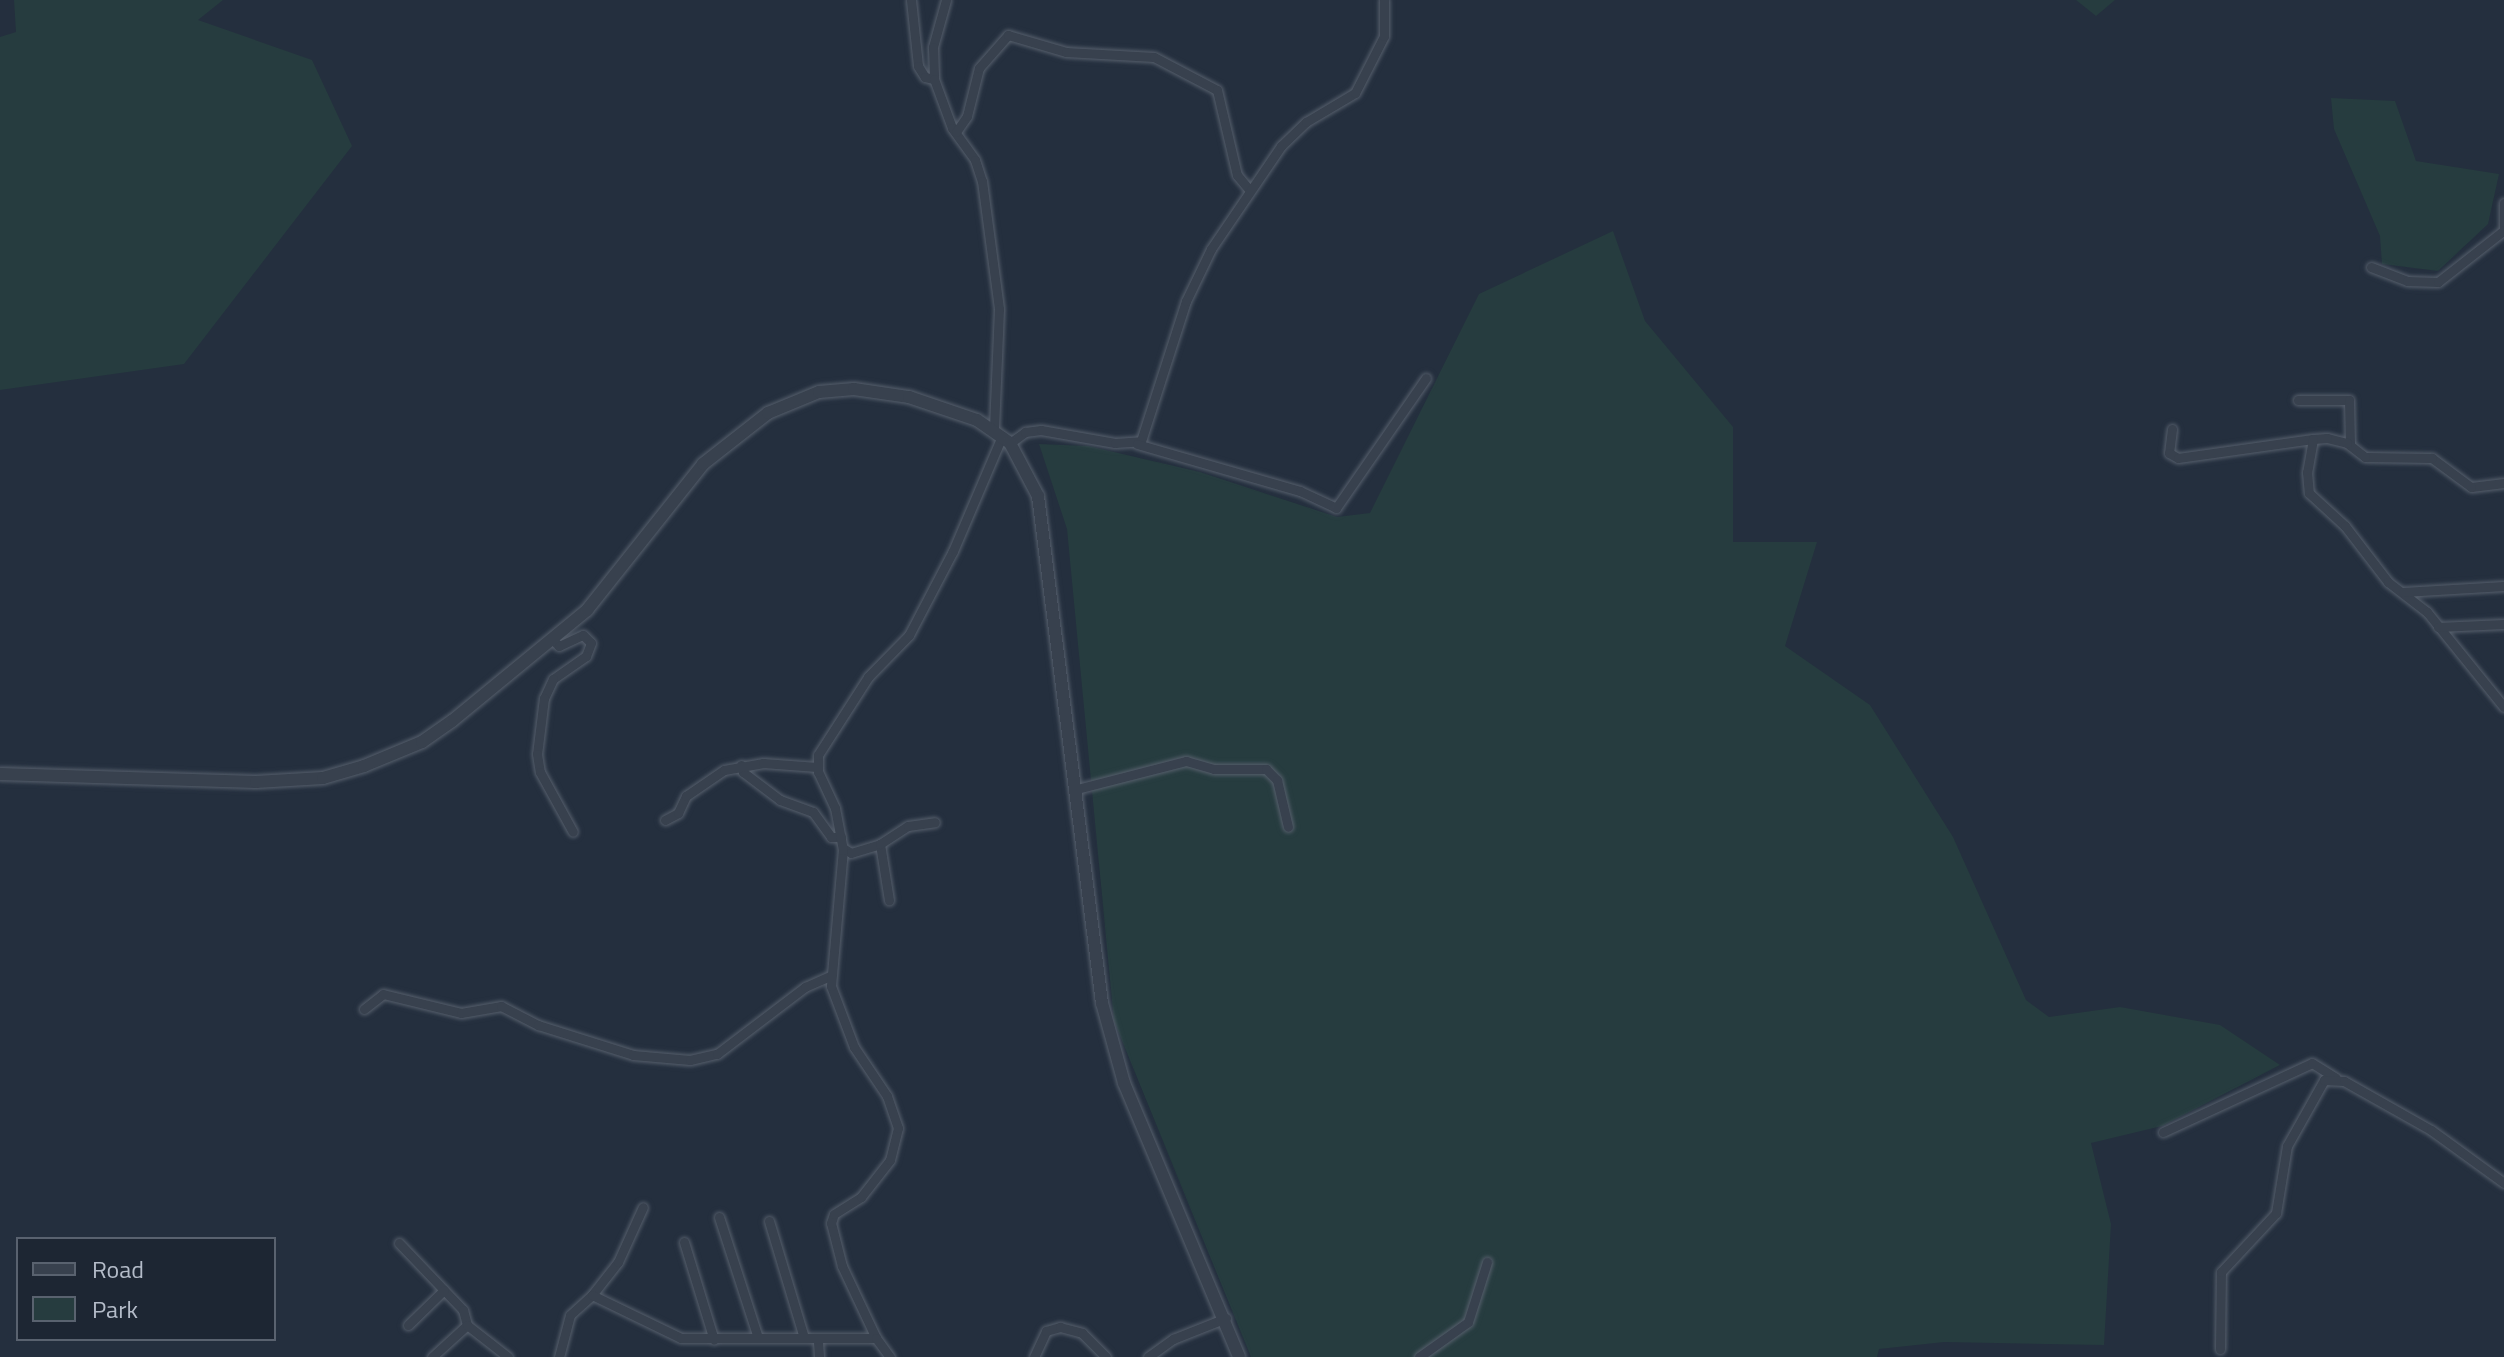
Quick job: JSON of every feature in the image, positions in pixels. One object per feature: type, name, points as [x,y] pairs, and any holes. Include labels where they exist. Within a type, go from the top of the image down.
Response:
[{"type":"street","points":[[911,0],[918,66],[925,77],[934,79]]},
{"type":"street","points":[[890,1357],[876,1338],[842,1266],[831,1223],[834,1214],[861,1197],[890,1160],[898,1128],[895,1112],[842,1021],[830,976],[840,925],[843,848],[817,767],[821,747],[868,677],[909,635],[1002,436],[999,309],[988,217],[975,160],[956,132],[934,79],[933,47],[946,0]]},
{"type":"street","points":[[1137,444],[1144,436],[1192,286],[1248,188],[1295,132],[1355,93],[1384,36],[1384,0]]},
{"type":"street","points":[[956,132],[967,116],[979,68],[1004,37],[1015,34],[1066,52],[1154,57],[1217,90],[1237,175],[1248,188]]},
{"type":"street","points":[[2371,267],[2407,281],[2438,282],[2504,232],[2504,203]]},
{"type":"street","points":[[1002,436],[1041,430],[1137,444],[1300,491],[1336,508],[1426,378]]},
{"type":"street","points":[[0,774],[182,782],[323,778],[422,742],[551,638],[613,583],[703,464],[733,437],[791,402],[837,389],[875,391],[941,406],[1002,436],[1033,482],[1042,513],[1073,790],[1109,1033],[1124,1083],[1226,1318],[1239,1357]]},
{"type":"street","points":[[2298,400],[2349,400],[2350,445]]},
{"type":"street","points":[[2172,429],[2169,453],[2178,458],[2313,439],[2339,439],[2365,457],[2432,458],[2471,487],[2504,483]]},
{"type":"street","points":[[2313,439],[2307,472],[2309,493],[2345,526],[2374,568],[2438,627],[2504,707]]},
{"type":"street","points":[[2403,592],[2504,586]]},
{"type":"street","points":[[2438,627],[2504,624]]},
{"type":"street","points":[[551,638],[562,646],[583,635],[591,643],[586,656],[553,679],[544,698],[537,754],[540,772],[573,832]]},
{"type":"street","points":[[1073,790],[1186,761],[1214,769],[1266,769],[1277,780],[1288,827]]},
{"type":"street","points":[[665,820],[678,813],[686,796],[724,770],[741,765],[817,767]]},
{"type":"street","points":[[741,765],[743,772],[780,800],[818,815],[831,837],[841,837]]},
{"type":"street","points":[[843,848],[851,853],[880,844],[908,826],[935,822]]},
{"type":"street","points":[[880,844],[889,900]]},
{"type":"street","points":[[364,1009],[383,994],[461,1013],[501,1006],[538,1025],[633,1055],[690,1060],[717,1054],[805,987],[830,976]]},
{"type":"street","points":[[2163,1132],[2312,1063],[2447,1139],[2504,1183]]},
{"type":"street","points":[[2220,1349],[2221,1272],[2276,1213],[2287,1146],[2316,1089],[2324,1080],[2337,1078]]},
{"type":"street","points":[[559,1357],[570,1315],[592,1295],[618,1262],[643,1207]]},
{"type":"street","points":[[719,1217],[758,1338]]},
{"type":"street","points":[[769,1221],[804,1338]]},
{"type":"street","points":[[684,1242],[714,1340]]},
{"type":"street","points":[[399,1243],[468,1316],[467,1325],[432,1357]]},
{"type":"street","points":[[1419,1357],[1468,1322],[1487,1262]]},
{"type":"street","points":[[408,1325],[444,1290]]},
{"type":"street","points":[[592,1295],[681,1338],[804,1338],[818,1342],[876,1338]]},
{"type":"street","points":[[1148,1357],[1173,1339],[1226,1318]]},
{"type":"street","points":[[467,1325],[508,1357]]},
{"type":"street","points":[[1034,1357],[1046,1331],[1060,1327],[1082,1333],[1106,1357]]},
{"type":"street","points":[[818,1342],[819,1357]]},
{"type":"green space","points":[[14,0],[223,0],[198,20],[312,60],[352,146],[184,364],[0,390],[0,37],[16,32]]},
{"type":"green space","points":[[2076,0],[2115,0],[2096,16]]},
{"type":"green space","points":[[2331,98],[2395,101],[2416,161],[2499,174],[2488,224],[2438,271],[2382,264],[2380,236],[2334,129]]},
{"type":"green space","points":[[1613,231],[1645,321],[1733,427],[1733,542],[1817,542],[1785,646],[1870,705],[1953,837],[2026,1000],[2049,1017],[2120,1007],[2220,1025],[2280,1065],[2162,1126],[2091,1143],[2111,1224],[2104,1345],[1944,1342],[1879,1349],[1877,1357],[1251,1357],[1114,1021],[1067,529],[1039,444],[1088,446],[1200,472],[1337,517],[1370,513],[1479,294]]}]
